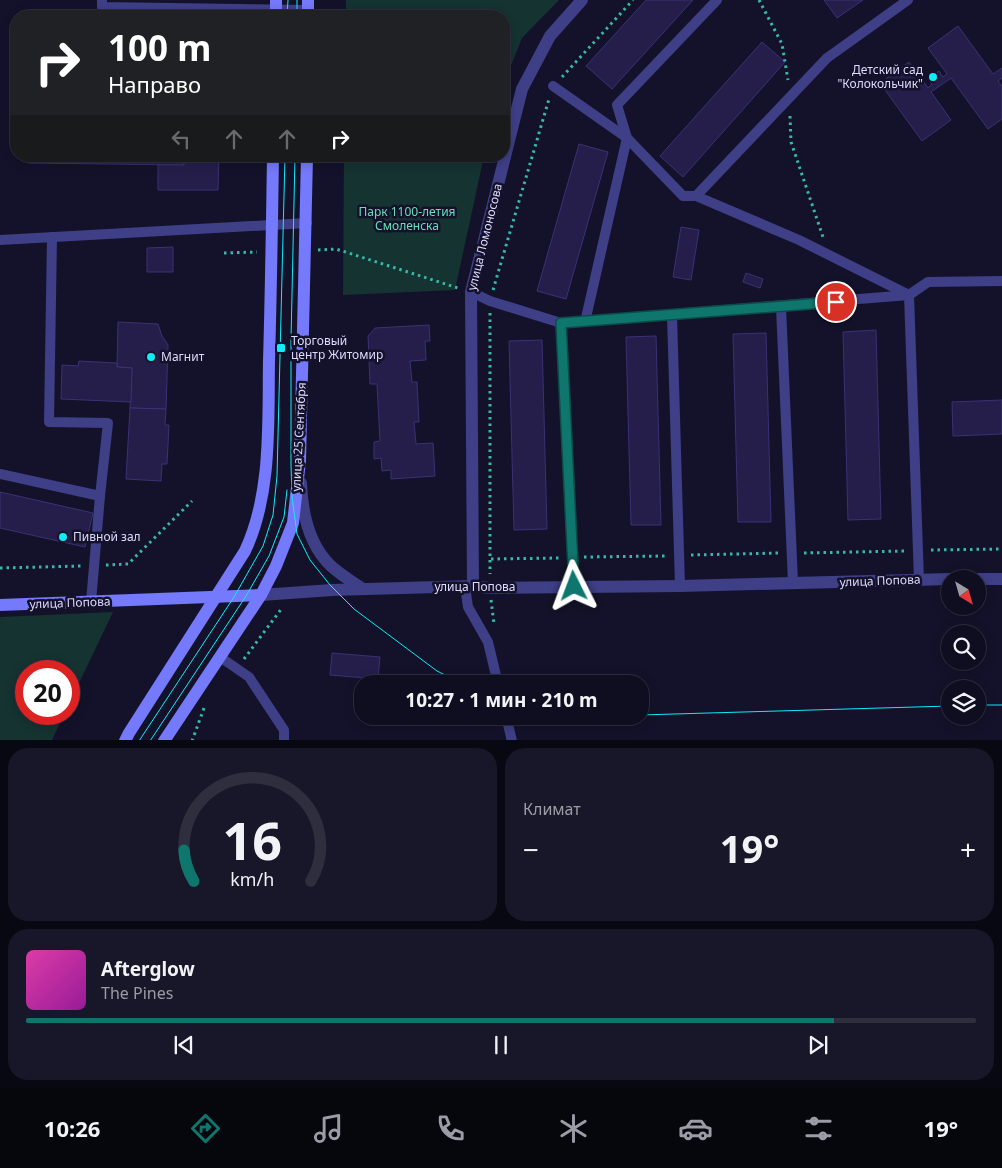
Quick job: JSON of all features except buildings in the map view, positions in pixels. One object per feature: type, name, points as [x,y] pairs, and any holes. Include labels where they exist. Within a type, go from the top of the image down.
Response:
[{"type":"main road","points":[[126,740],[245,551],[253,534],[263,495],[268,417],[274,162]]},
{"type":"main road","name":"улица 25 Сентября","points":[[164,740],[261,595],[276,566],[293,523],[300,461],[307,162]]},
{"type":"main road","name":"улица Попова","points":[[0,605],[261,595]]},
{"type":"street","name":"улица Ломоносова","points":[[510,137],[522,89],[550,36],[582,0]]},
{"type":"street","name":"улица Ломоносова","points":[[469,586],[471,292],[504,162]]},
{"type":"street","points":[[300,461],[302,501],[308,526],[318,548],[330,565],[363,589]]},
{"type":"street","name":"улица Попова","points":[[261,595],[363,589],[469,586],[490,588],[680,586],[941,579]]},
{"type":"street","points":[[986,579],[1002,579]]},
{"type":"lane","points":[[102,0],[102,7],[308,9]]},
{"type":"lane","points":[[585,322],[627,138],[617,105],[716,0]]},
{"type":"lane","points":[[696,196],[828,58],[908,0]]},
{"type":"lane","points":[[553,86],[627,138],[683,196],[696,196],[799,240],[908,295]]},
{"type":"lane","points":[[0,240],[306,223]]},
{"type":"lane","points":[[52,237],[49,422],[108,423],[91,602]]},
{"type":"lane","points":[[471,292],[490,301],[561,323],[781,307],[908,295],[928,282],[1002,282]]},
{"type":"lane","points":[[908,295],[919,580]]},
{"type":"lane","points":[[781,307],[793,583]]},
{"type":"lane","points":[[672,315],[680,586]]},
{"type":"lane","points":[[561,323],[574,586]]},
{"type":"lane","points":[[0,474],[100,496]]},
{"type":"lane","points":[[469,586],[468,608],[488,642],[496,675]]},
{"type":"lane","points":[[220,657],[249,677],[284,730],[284,740]]},
{"type":"lane","points":[[508,725],[512,740]]},
{"type":"path","points":[[494,631],[490,588],[490,301],[553,86],[633,0]]},
{"type":"path","points":[[759,0],[782,44],[790,98],[791,142],[828,255]]},
{"type":"path","points":[[306,250],[336,249],[471,292]]},
{"type":"path","points":[[224,253],[272,252]]},
{"type":"path","points":[[491,559],[1002,549]]},
{"type":"path","points":[[235,667],[245,658],[282,608],[290,608]]},
{"type":"path","points":[[192,740],[205,707]]},
{"type":"green space","points":[[346,0],[559,0],[522,38],[510,68],[510,10],[346,10]]},
{"type":"green space","name":"Парк 1100-летия Смоленска","points":[[344,162],[483,162],[455,290],[343,295]]},
{"type":"green space","points":[[113,612],[80,681],[80,660],[15,660],[15,725],[59,725],[52,740],[0,740],[0,617]]},
{"type":"tram line","points":[[287,10],[288,0]]},
{"type":"tram line","points":[[297,0],[297,10]]},
{"type":"tram line","points":[[140,740],[234,597],[263,546],[273,515],[277,476],[285,162]]},
{"type":"tram line","points":[[295,162],[291,340],[291,465],[292,497],[297,534],[310,560],[330,585],[354,609],[445,675]]},
{"type":"tram line","points":[[151,740],[246,596],[269,556],[284,517],[287,490]]},
{"type":"tram line","points":[[986,705],[1002,705]]},
{"type":"tram line","points":[[649,715],[941,706]]},
{"type":"place","name":"Детский сад \"Колокольчик\"","points":[[933,77]]},
{"type":"place","name":"Торговый центр Житомир","points":[[281,348]]},
{"type":"place","name":"Магнит","points":[[151,357]]},
{"type":"place","name":"Пивной зал","points":[[63,537]]},
{"type":"route","points":[[574,586],[561,323],[836,302]]}]
